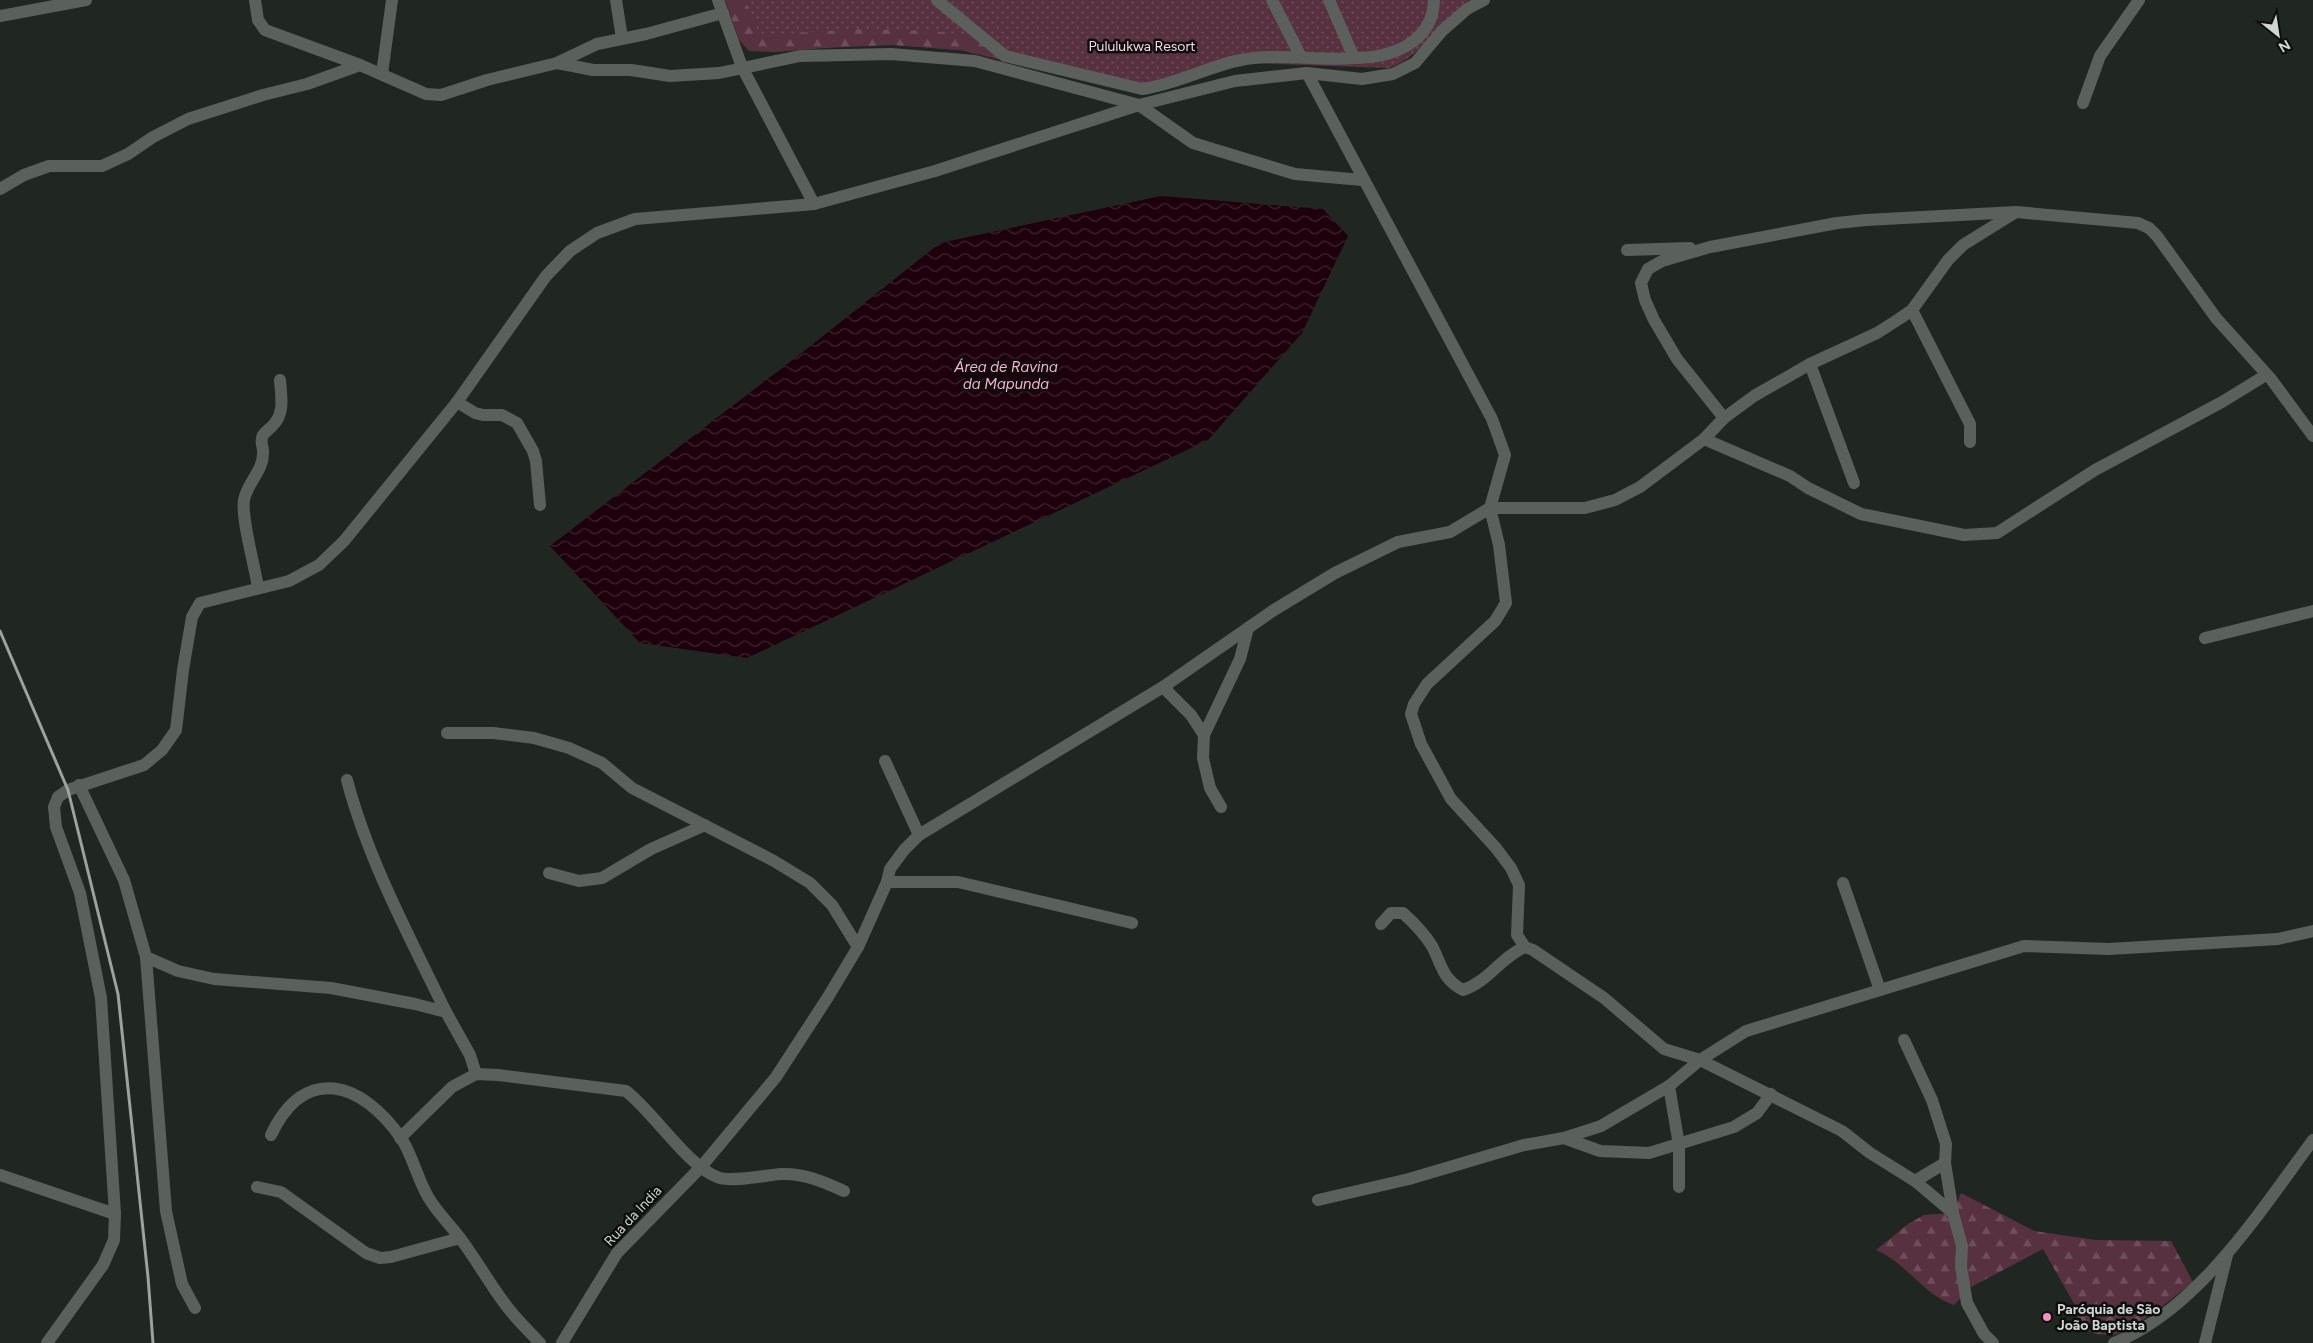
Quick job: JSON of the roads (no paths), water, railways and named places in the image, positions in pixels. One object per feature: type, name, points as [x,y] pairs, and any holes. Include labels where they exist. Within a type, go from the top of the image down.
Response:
[{"type":"street","points":[[0,16],[86,0]]},
{"type":"street","points":[[255,0],[258,20],[265,30],[360,65],[426,94],[441,95],[487,80],[557,63],[597,44],[646,34],[723,13]]},
{"type":"street","points":[[382,74],[392,0]]},
{"type":"street","points":[[616,0],[622,38]]},
{"type":"street","points":[[718,0],[742,67],[814,204]]},
{"type":"street","points":[[938,0],[1005,56],[1142,89],[1158,87],[1225,64],[1254,58],[1301,57],[1331,60],[1372,58],[1412,45],[1424,32],[1431,18],[1434,0]]},
{"type":"street","points":[[1272,0],[1301,57]]},
{"type":"street","points":[[1329,0],[1354,58]]},
{"type":"street","points":[[47,1343],[103,1265],[114,1240],[115,1214],[101,998],[80,893],[56,827],[54,807],[58,797],[80,785],[144,765],[162,750],[176,730],[183,670],[194,610],[200,603],[208,600],[289,581],[319,564],[344,541],[457,402],[546,276],[570,251],[598,233],[635,219],[814,204],[935,171],[1139,105],[1235,81],[1307,74],[1362,79],[1393,74],[1415,63],[1442,31],[1467,9],[1484,0]]},
{"type":"street","points":[[2083,103],[2100,56],[2139,0]]},
{"type":"street","points":[[557,63],[593,70],[631,70],[670,76],[718,73],[808,56],[891,54],[974,61],[1139,105],[1193,142],[1295,174],[1362,180]]},
{"type":"street","points":[[0,189],[24,175],[50,166],[102,166],[128,154],[152,137],[188,119],[263,95],[307,84],[360,65]]},
{"type":"street","points":[[1307,74],[1362,180],[1492,419],[1506,455],[1490,508],[1499,545],[1506,603],[1495,621],[1427,684],[1414,704],[1411,714],[1421,744],[1451,799],[1485,834],[1520,885],[1518,935],[1525,947],[1534,950],[1604,998],[1664,1049],[1700,1060],[1842,1131],[1870,1153],[1915,1180],[1953,1213]]},
{"type":"street","points":[[1490,508],[1585,508],[1615,500],[1640,487],[1704,439],[1724,418],[1754,396],[1810,364],[1877,333],[1912,310],[1948,260],[1963,245],[2016,212]]},
{"type":"street","points":[[1724,418],[1677,359],[1654,320],[1645,300],[1642,283],[1648,269],[1662,261],[1710,247],[1837,223],[2016,212],[2138,224],[2149,228],[2157,236],[2216,318],[2266,375],[2313,436]]},
{"type":"street","points":[[1627,250],[1710,247]]},
{"type":"street","points":[[1912,310],[1970,424],[1970,442]]},
{"type":"street","points":[[1810,364],[1854,483]]},
{"type":"street","points":[[1704,439],[1790,476],[1808,488],[1861,514],[1964,535],[1997,533],[2096,470],[2222,402],[2266,375]]},
{"type":"street","points":[[258,588],[244,515],[244,499],[260,466],[264,453],[261,442],[264,434],[280,415],[282,405],[280,380]]},
{"type":"street","points":[[457,402],[474,413],[484,416],[502,415],[517,423],[533,451],[536,461],[540,505]]},
{"type":"street","name":"Rua da India","points":[[562,1343],[617,1253],[701,1167],[776,1077],[828,998],[858,947],[887,882],[890,869],[904,850],[919,835],[1163,687],[1248,628],[1335,573],[1398,542],[1450,532],[1490,508]]},
{"type":"street","points":[[2205,638],[2313,611]]},
{"type":"street","points":[[1221,807],[1210,788],[1203,758],[1204,735],[1240,659],[1248,628]]},
{"type":"street","points":[[1163,687],[1191,715],[1204,735]]},
{"type":"street","points":[[447,733],[493,733],[534,738],[569,748],[602,763],[632,788],[774,861],[810,883],[832,906],[858,947]]},
{"type":"street","points":[[885,761],[919,835]]},
{"type":"street","points":[[347,780],[357,816],[380,872],[446,1012],[470,1055],[476,1074]]},
{"type":"street","points":[[80,785],[124,880],[146,957],[166,1211],[182,1284],[195,1308]]},
{"type":"street","points":[[549,873],[580,881],[602,878],[652,849],[704,825]]},
{"type":"street","points":[[887,882],[958,882],[1132,923]]},
{"type":"street","points":[[1843,883],[1880,990]]},
{"type":"street","points":[[1381,924],[1391,913],[1403,913],[1418,927],[1427,940],[1442,970],[1453,984],[1464,990],[1475,986],[1511,953],[1525,947]]},
{"type":"street","points":[[1318,1200],[1409,1179],[1524,1145],[1564,1138],[1602,1126],[1669,1086],[1700,1060],[1746,1032],[2024,946],[2109,949],[2278,938],[2313,931]]},
{"type":"street","points":[[146,957],[178,971],[214,979],[331,988],[446,1012]]},
{"type":"street","points":[[1904,1040],[1932,1100],[1946,1144],[1945,1162],[1953,1213],[1962,1246],[1961,1267],[1966,1303],[1984,1334],[1993,1343]]},
{"type":"street","points":[[400,1138],[452,1087],[476,1074],[626,1091],[640,1101],[701,1167],[718,1178],[748,1178],[783,1174],[815,1178],[844,1191]]},
{"type":"street","points":[[1669,1086],[1679,1145],[1679,1187]]},
{"type":"street","points":[[271,1135],[280,1116],[297,1099],[316,1088],[342,1088],[371,1105],[400,1138],[430,1201],[460,1238],[505,1305],[540,1343]]},
{"type":"street","points":[[1564,1138],[1600,1151],[1631,1154],[1649,1153],[1734,1127],[1757,1114],[1771,1094]]},
{"type":"street","points":[[2114,1343],[2130,1340],[2184,1299],[2228,1253],[2313,1140]]},
{"type":"street","points":[[1915,1180],[1945,1162]]},
{"type":"street","points":[[0,1176],[115,1214]]},
{"type":"street","points":[[257,1186],[281,1192],[366,1254],[380,1258],[392,1257],[460,1238]]},
{"type":"street","points":[[2205,1343],[2228,1253]]},
{"type":"water","name":"Área de Ravina da Mapunda","points":[[1161,196],[1323,209],[1348,236],[1302,333],[1208,440],[747,658],[640,643],[550,546],[808,348],[940,243]]},
{"type":"railway","points":[[0,631],[68,790],[118,994],[148,1277],[153,1343]]},
{"type":"place","name":"Paróquia de São João Baptista","points":[[2047,1317]]},
{"type":"park label","name":"Pululukwa Resort","points":[[1142,46]]}]
